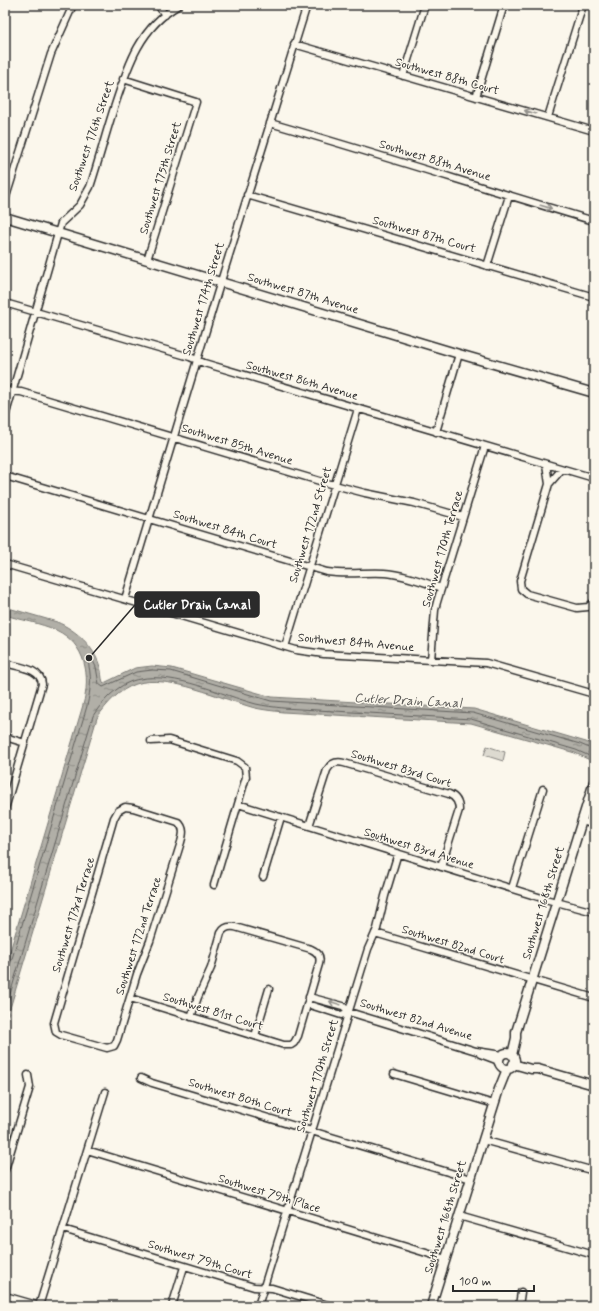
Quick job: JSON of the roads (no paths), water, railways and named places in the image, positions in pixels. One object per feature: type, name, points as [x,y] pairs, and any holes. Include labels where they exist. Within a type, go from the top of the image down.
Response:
[{"type":"street","points":[[5,200],[51,54],[73,5]]},
{"type":"street","points":[[158,5],[165,15]]},
{"type":"street","name":"Southwest 176th Street","points":[[5,417],[61,223],[80,205],[87,193],[123,79],[138,45],[151,28],[179,5]]},
{"type":"street","name":"Southwest 174th Street","points":[[125,599],[247,195],[307,5]]},
{"type":"street","points":[[403,76],[425,5]]},
{"type":"street","points":[[476,97],[504,5]]},
{"type":"street","points":[[548,117],[582,5]]},
{"type":"street","name":"Southwest 88th Court","points":[[294,44],[594,131]]},
{"type":"street","name":"Southwest 175th Street","points":[[123,79],[196,102],[147,260]]},
{"type":"street","name":"Southwest 88th Avenue","points":[[270,123],[594,221]]},
{"type":"street","name":"Southwest 87th Court","points":[[247,195],[594,297]]},
{"type":"street","points":[[487,266],[509,196]]},
{"type":"street","name":"Southwest 87th Avenue","points":[[5,217],[459,354],[594,393]]},
{"type":"street","name":"Southwest 86th Avenue","points":[[5,304],[594,478]]},
{"type":"street","points":[[436,432],[459,354]]},
{"type":"street","name":"Southwest 85th Avenue","points":[[5,391],[21,392],[335,485],[414,503],[463,517]]},
{"type":"street","name":"Southwest 172nd Street","points":[[285,648],[358,409]]},
{"type":"street","name":"Southwest 170th Terrace","points":[[431,660],[435,610],[485,446]]},
{"type":"street","points":[[546,464],[549,484]]},
{"type":"street","points":[[562,469],[549,484],[524,566],[520,581],[521,588],[527,594],[577,608],[588,607],[593,603]]},
{"type":"street","name":"Southwest 84th Court","points":[[5,476],[333,573],[394,574],[441,588]]},
{"type":"street","name":"Southwest 84th Avenue","points":[[5,564],[285,648],[312,653],[469,662],[494,665],[594,694]]},
{"type":"street","points":[[5,663],[35,672],[41,678],[41,688],[5,809]]},
{"type":"street","points":[[5,737],[25,742]]},
{"type":"street","points":[[151,741],[169,740],[237,761],[245,767],[246,777],[214,885]]},
{"type":"street","name":"Southwest 83rd Court","points":[[309,826],[327,770],[334,763],[344,763],[449,794],[455,798],[458,803],[458,815],[441,867]]},
{"type":"street","name":"Southwest 168th Street","points":[[431,1306],[507,1061],[516,1038],[516,1032],[594,782]]},
{"type":"street","points":[[512,888],[543,789]]},
{"type":"street","name":"Southwest 83rd Avenue","points":[[238,804],[556,902],[594,912]]},
{"type":"street","name":"Southwest 172nd Terrace","points":[[110,1048],[114,1046],[117,1040],[137,974],[148,947],[183,836],[183,828],[178,822],[129,807],[120,809]]},
{"type":"street","name":"Southwest 173rd Terrace","points":[[110,1048],[103,1048],[60,1035],[54,1029],[54,1020],[114,818],[120,809]]},
{"type":"street","points":[[263,877],[281,817]]},
{"type":"street","points":[[582,821],[594,825]]},
{"type":"street","name":"Southwest 170th Street","points":[[258,1306],[370,944],[375,933],[398,853]]},
{"type":"street","points":[[191,1017],[211,968],[221,933],[227,927],[235,927],[288,942],[311,949],[318,954],[320,957],[319,964],[307,1004]]},
{"type":"street","name":"Southwest 82nd Court","points":[[375,933],[594,998]]},
{"type":"street","points":[[255,1036],[269,989]]},
{"type":"street","name":"Southwest 82nd Avenue","points":[[309,997],[343,1006],[349,1012],[532,1069],[594,1085]]},
{"type":"street","name":"Southwest 81st Court","points":[[130,998],[284,1045],[291,1045],[296,1041],[307,1004]]},
{"type":"street","name":"Southwest 82nd Avenue","points":[[307,1004],[341,1015],[349,1012]]},
{"type":"street","name":"Southwest 82nd Avenue","points":[[476,1051],[496,1060],[507,1061]]},
{"type":"street","points":[[394,1074],[494,1104]]},
{"type":"street","points":[[5,1170],[30,1087],[28,1075]]},
{"type":"street","name":"Southwest 80th Court","points":[[141,1078],[152,1083],[470,1179]]},
{"type":"street","points":[[5,1296],[39,1306],[105,1092]]},
{"type":"street","points":[[483,1140],[594,1172]]},
{"type":"street","name":"Southwest 79th Place","points":[[86,1150],[446,1259]]},
{"type":"street","points":[[459,1216],[594,1255]]},
{"type":"street","name":"Southwest 79th Court","points":[[63,1230],[254,1287],[272,1288],[331,1306]]},
{"type":"street","points":[[172,1306],[184,1267]]},
{"type":"street","points":[[519,1306],[521,1292]]},
{"type":"water","points":[[5,607],[57,622],[71,629],[89,646],[93,652],[100,667],[102,680],[104,683],[135,668],[152,666],[172,668],[272,697],[474,709],[586,742],[594,746],[594,762],[575,753],[471,723],[265,710],[179,685],[163,682],[136,684],[119,693],[105,707],[97,718],[5,1025],[5,968],[83,705],[86,672],[80,652],[66,636],[56,630],[37,623],[5,615]]},
{"type":"place","name":"Cutler Drain Canal","points":[[89,658]]}]
